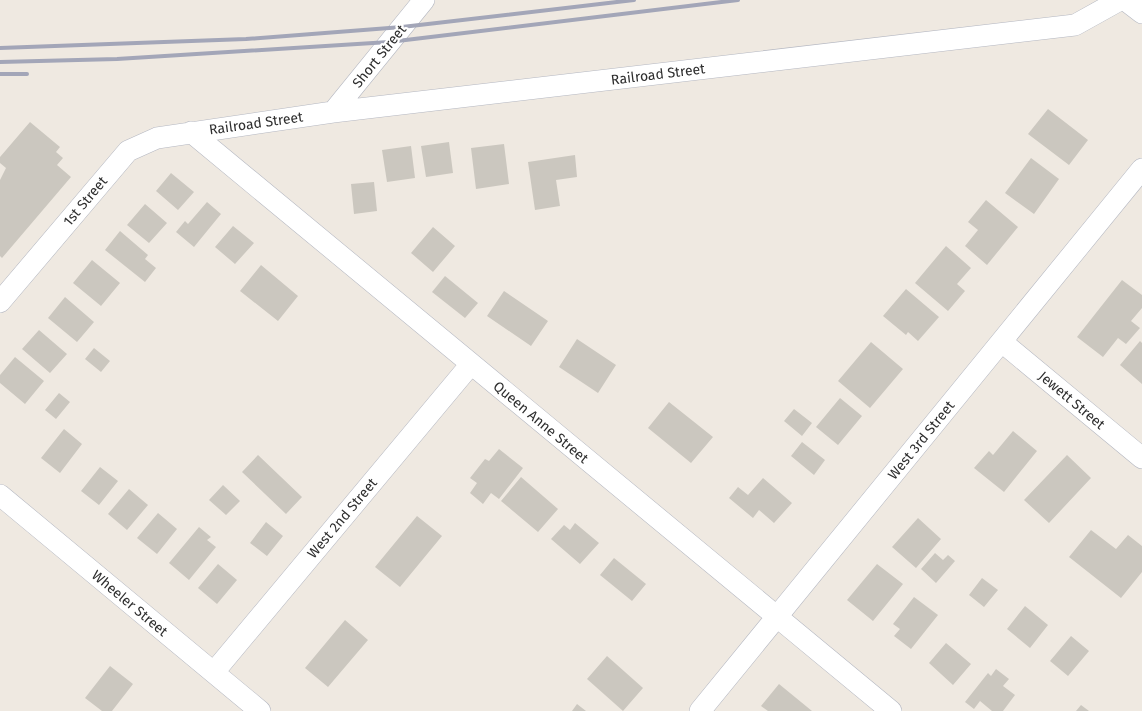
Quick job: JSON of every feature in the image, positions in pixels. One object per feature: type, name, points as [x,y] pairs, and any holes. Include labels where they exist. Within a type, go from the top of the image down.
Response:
[{"type":"street","name":"Short Street","points":[[333,112],[424,0]]},
{"type":"street","name":"Railroad Street","points":[[190,132],[333,112],[1074,25],[1120,0]]},
{"type":"street","points":[[1125,0],[1142,13]]},
{"type":"street","name":"1st Street","points":[[0,302],[128,151],[157,138],[190,132]]},
{"type":"street","name":"Queen Anne Street","points":[[190,132],[891,711]]},
{"type":"street","name":"West 3rd Street","points":[[700,711],[1142,169]]},
{"type":"street","name":"Jewett Street","points":[[1002,342],[1142,458]]},
{"type":"street","name":"West 2nd Street","points":[[214,672],[471,364]]},
{"type":"street","name":"Wheeler Street","points":[[0,495],[260,711]]},
{"type":"building","points":[[1048,109],[1088,140],[1069,165],[1028,134]]},
{"type":"building","points":[[30,122],[60,147],[56,152],[63,158],[57,165],[71,177],[2,258],[0,256],[0,180],[6,168],[0,163],[0,157]]},
{"type":"building","points":[[449,142],[453,173],[426,177],[421,146]]},
{"type":"building","points":[[504,144],[509,184],[476,189],[471,148]]},
{"type":"building","points":[[411,146],[415,178],[387,182],[382,150]]},
{"type":"building","points":[[575,155],[577,177],[556,180],[560,206],[535,210],[528,162]]},
{"type":"building","points":[[1031,158],[1059,179],[1034,214],[1005,193]]},
{"type":"building","points":[[171,173],[194,192],[178,210],[156,191]]},
{"type":"building","points":[[374,182],[377,211],[354,214],[351,184]]},
{"type":"building","points":[[986,200],[1018,227],[987,265],[965,246],[978,230],[968,222]]},
{"type":"building","points":[[207,202],[221,214],[194,247],[176,232],[185,221],[188,224]]},
{"type":"building","points":[[145,204],[167,223],[149,243],[127,225]]},
{"type":"building","points":[[233,226],[254,243],[235,264],[215,247]]},
{"type":"building","points":[[433,227],[455,246],[433,272],[411,253]]},
{"type":"building","points":[[120,231],[148,255],[145,259],[156,268],[145,282],[105,250]]},
{"type":"building","points":[[946,246],[971,268],[957,284],[965,291],[948,311],[915,283]]},
{"type":"building","points":[[92,260],[120,283],[101,306],[73,283]]},
{"type":"building","points":[[261,265],[298,296],[278,321],[240,291]]},
{"type":"building","points":[[445,276],[478,303],[465,318],[432,292]]},
{"type":"building","points":[[1122,280],[1142,295],[1142,308],[1131,321],[1140,328],[1126,344],[1118,338],[1103,357],[1077,337]]},
{"type":"building","points":[[906,289],[939,317],[918,341],[908,332],[906,335],[883,316]]},
{"type":"building","points":[[504,291],[548,321],[531,346],[487,316]]},
{"type":"building","points":[[65,297],[94,322],[77,342],[48,318]]},
{"type":"building","points":[[39,330],[67,354],[50,373],[22,349]]},
{"type":"building","points":[[577,339],[616,365],[598,393],[559,367]]},
{"type":"building","points":[[1140,341],[1142,343],[1142,384],[1120,365]]},
{"type":"building","points":[[871,342],[903,369],[870,408],[838,381]]},
{"type":"building","points":[[94,348],[110,361],[101,372],[85,359]]},
{"type":"building","points":[[15,357],[44,381],[25,404],[0,383],[0,375]]},
{"type":"building","points":[[59,393],[70,402],[56,419],[45,410]]},
{"type":"building","points":[[840,398],[862,416],[838,445],[816,427]]},
{"type":"building","points":[[669,402],[713,437],[691,463],[648,428]]},
{"type":"building","points":[[794,409],[812,423],[802,436],[784,421]]},
{"type":"building","points":[[64,429],[82,444],[60,473],[41,458]]},
{"type":"building","points":[[1013,431],[1037,451],[1004,492],[974,468],[989,451],[993,455]]},
{"type":"building","points":[[802,442],[825,460],[814,475],[791,456]]},
{"type":"building","points":[[499,449],[523,468],[499,499],[491,493],[483,504],[470,493],[477,483],[470,478],[485,459],[489,461]]},
{"type":"building","points":[[258,455],[302,497],[286,514],[242,472]]},
{"type":"building","points":[[1067,455],[1091,478],[1049,523],[1024,500]]},
{"type":"building","points":[[100,467],[118,481],[99,505],[81,491]]},
{"type":"building","points":[[521,477],[558,509],[538,532],[501,501]]},
{"type":"building","points":[[763,478],[792,503],[774,523],[759,510],[753,518],[729,498],[738,487],[748,495]]},
{"type":"building","points":[[223,485],[240,501],[226,515],[209,500]]},
{"type":"building","points":[[129,489],[148,505],[127,530],[108,514]]},
{"type":"building","points":[[158,513],[177,529],[157,554],[137,538]]},
{"type":"building","points":[[417,516],[442,536],[400,587],[375,567]]},
{"type":"building","points":[[918,518],[941,539],[916,568],[892,547]]},
{"type":"building","points":[[266,522],[283,536],[267,556],[250,543]]},
{"type":"building","points":[[575,523],[599,543],[580,564],[551,539],[564,525],[570,530]]},
{"type":"building","points":[[199,527],[211,537],[207,540],[216,547],[189,580],[169,563]]},
{"type":"building","points":[[1091,530],[1116,549],[1128,535],[1142,546],[1142,572],[1121,598],[1069,557]]},
{"type":"building","points":[[935,553],[943,560],[948,555],[955,561],[936,583],[921,569]]},
{"type":"building","points":[[614,558],[646,584],[632,601],[600,575]]},
{"type":"building","points":[[218,564],[237,580],[217,604],[198,588]]},
{"type":"building","points":[[877,564],[903,584],[873,621],[847,600]]},
{"type":"building","points":[[982,578],[998,590],[984,607],[969,595]]},
{"type":"building","points":[[914,597],[938,615],[911,649],[894,636],[900,629],[893,624]]},
{"type":"building","points":[[1025,606],[1048,625],[1030,648],[1007,629]]},
{"type":"building","points":[[345,620],[368,640],[328,687],[305,668]]},
{"type":"building","points":[[1071,636],[1089,651],[1068,676],[1050,661]]},
{"type":"building","points":[[946,643],[971,664],[953,685],[929,663]]},
{"type":"building","points":[[607,656],[643,688],[623,711],[587,679]]},
{"type":"building","points":[[110,666],[133,684],[112,711],[102,711],[85,698]]},
{"type":"building","points":[[996,669],[1009,679],[1003,686],[1015,695],[1003,711],[992,711],[980,701],[974,709],[965,702],[988,673],[991,676]]},
{"type":"building","points":[[779,684],[812,711],[768,711],[761,706]]},
{"type":"building","points":[[577,704],[586,711],[572,711]]},
{"type":"building","points":[[1081,705],[1089,711],[1076,711]]},
{"type":"railway","points":[[0,48],[246,39],[402,27],[634,0]]},
{"type":"railway","points":[[0,62],[117,59],[389,42],[738,0]]},
{"type":"railway","points":[[0,74],[27,74]]}]
